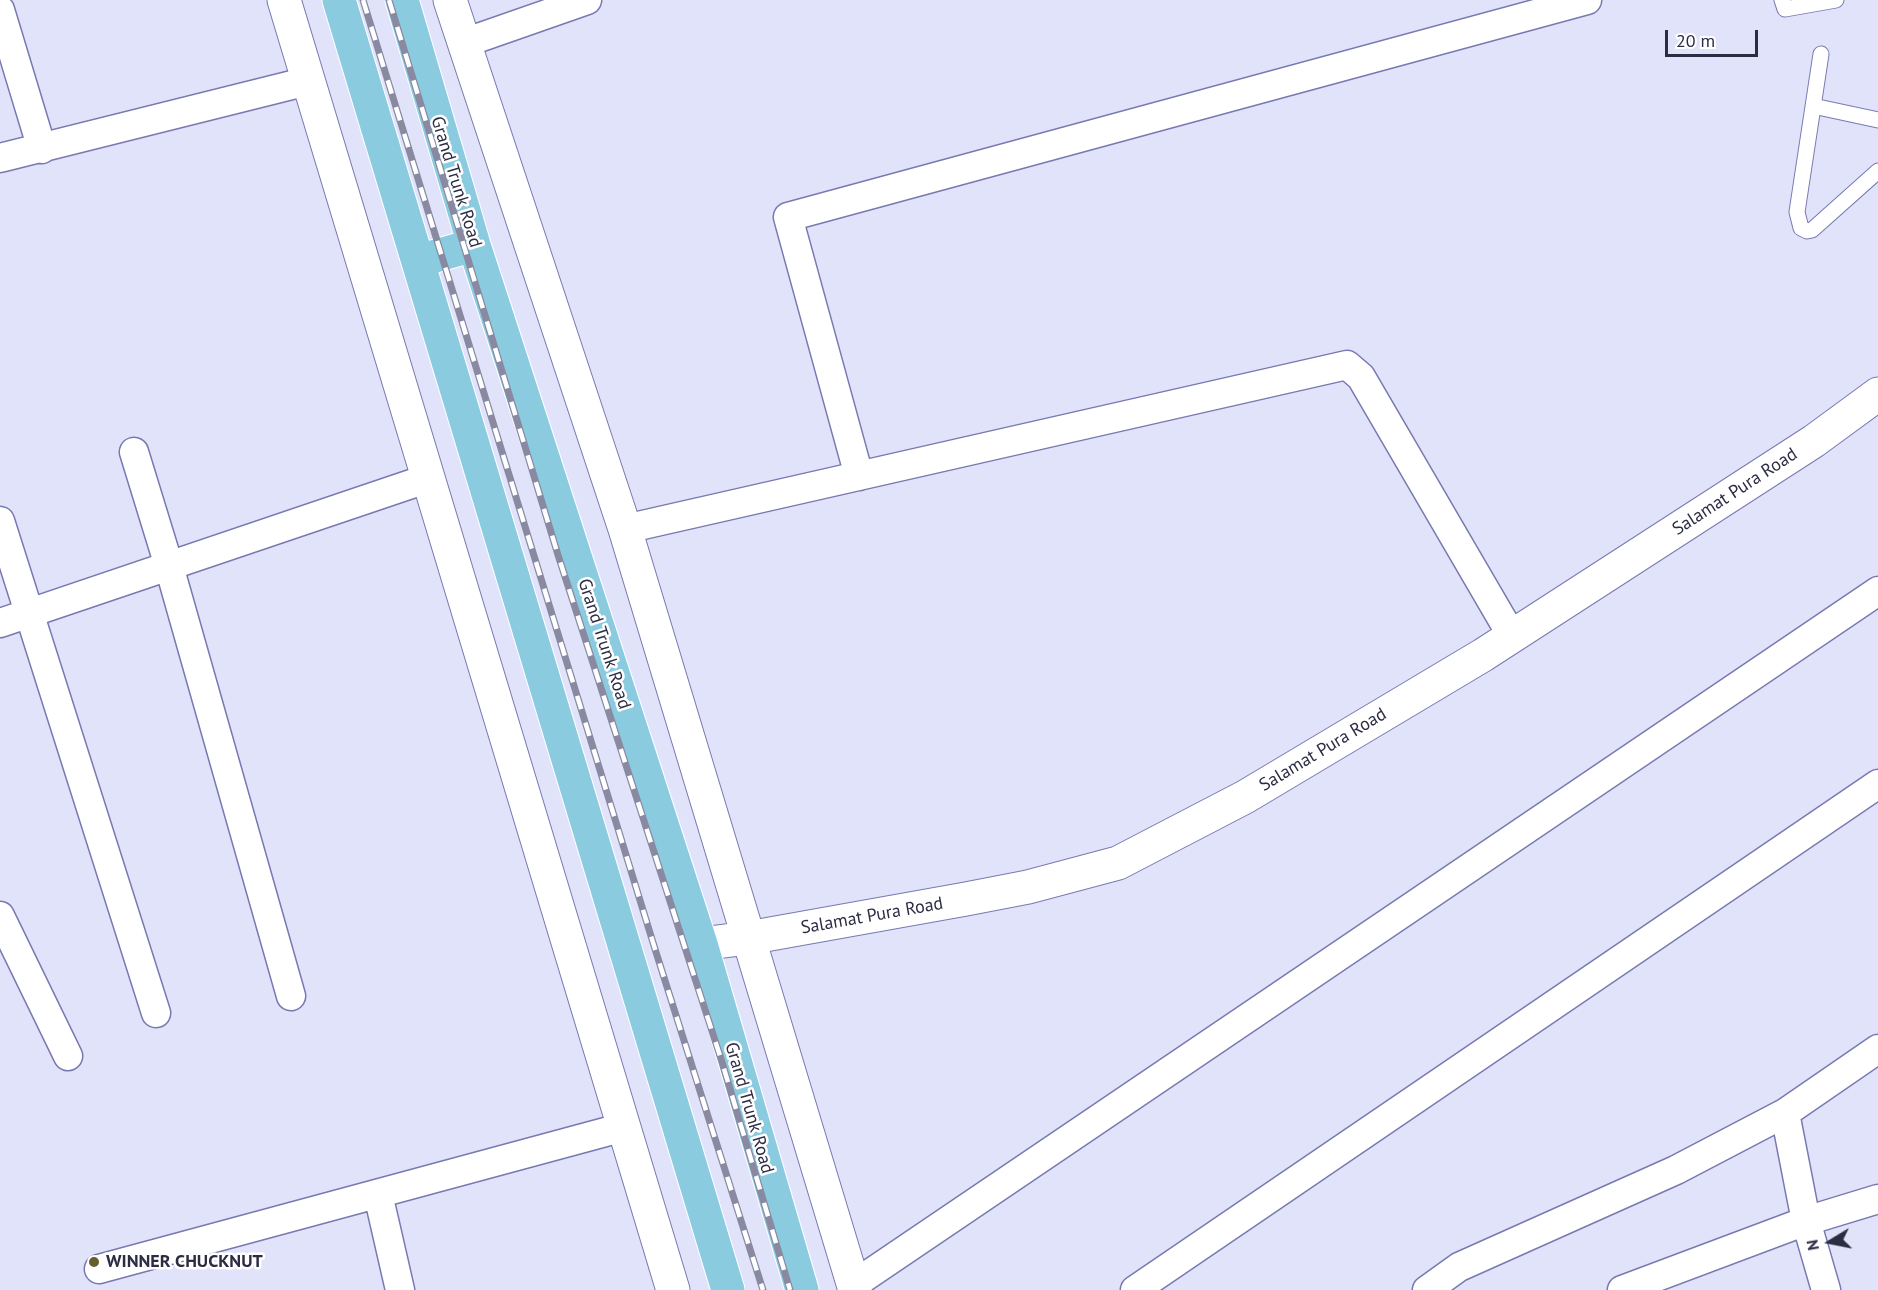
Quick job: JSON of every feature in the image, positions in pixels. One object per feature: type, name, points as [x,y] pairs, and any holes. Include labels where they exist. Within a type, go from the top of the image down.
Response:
[{"type":"main road","points":[[339,0],[728,1290]]},
{"type":"main road","name":"Grand Trunk Road","points":[[402,0],[474,244],[701,944],[802,1290]]},
{"type":"main road","points":[[418,261],[474,244]]},
{"type":"street","points":[[284,0],[673,1290]]},
{"type":"street","points":[[450,0],[625,530],[854,1287],[1878,591]]},
{"type":"street","points":[[464,42],[587,0]]},
{"type":"street","points":[[859,476],[788,217],[1587,0]]},
{"type":"street","points":[[0,10],[42,148]]},
{"type":"street","points":[[0,158],[308,81]]},
{"type":"street","points":[[625,530],[1347,365],[1361,377],[1512,636]]},
{"type":"street","name":"Salamat Pura Road","points":[[701,944],[748,938],[1017,889],[1118,863],[1245,797],[1512,636],[1814,441],[1878,394]]},
{"type":"street","points":[[134,452],[170,566],[291,996]]},
{"type":"street","points":[[0,623],[429,478]]},
{"type":"street","points":[[0,521],[156,1013]]},
{"type":"street","points":[[1135,1290],[1878,784]]},
{"type":"street","points":[[0,916],[68,1056]]},
{"type":"street","points":[[1427,1290],[1460,1279],[1785,1113],[1878,1049]]},
{"type":"street","points":[[1785,1113],[1806,1221],[1826,1290]]},
{"type":"street","points":[[99,1269],[624,1127]]},
{"type":"street","points":[[378,1194],[399,1290]]},
{"type":"street","points":[[1622,1290],[1806,1221],[1878,1199]]},
{"type":"lane","points":[[1782,0],[1785,9],[1836,0]]},
{"type":"lane","points":[[1821,54],[1797,213],[1801,228],[1807,231],[1812,230],[1878,171]]},
{"type":"lane","points":[[1813,106],[1878,120]]},
{"type":"railway","points":[[363,0],[655,949],[763,1290]]},
{"type":"railway","points":[[389,0],[558,555],[722,1062],[790,1290]]},
{"type":"place","name":"WINNER CHUCKNUT","points":[[94,1262]]}]
